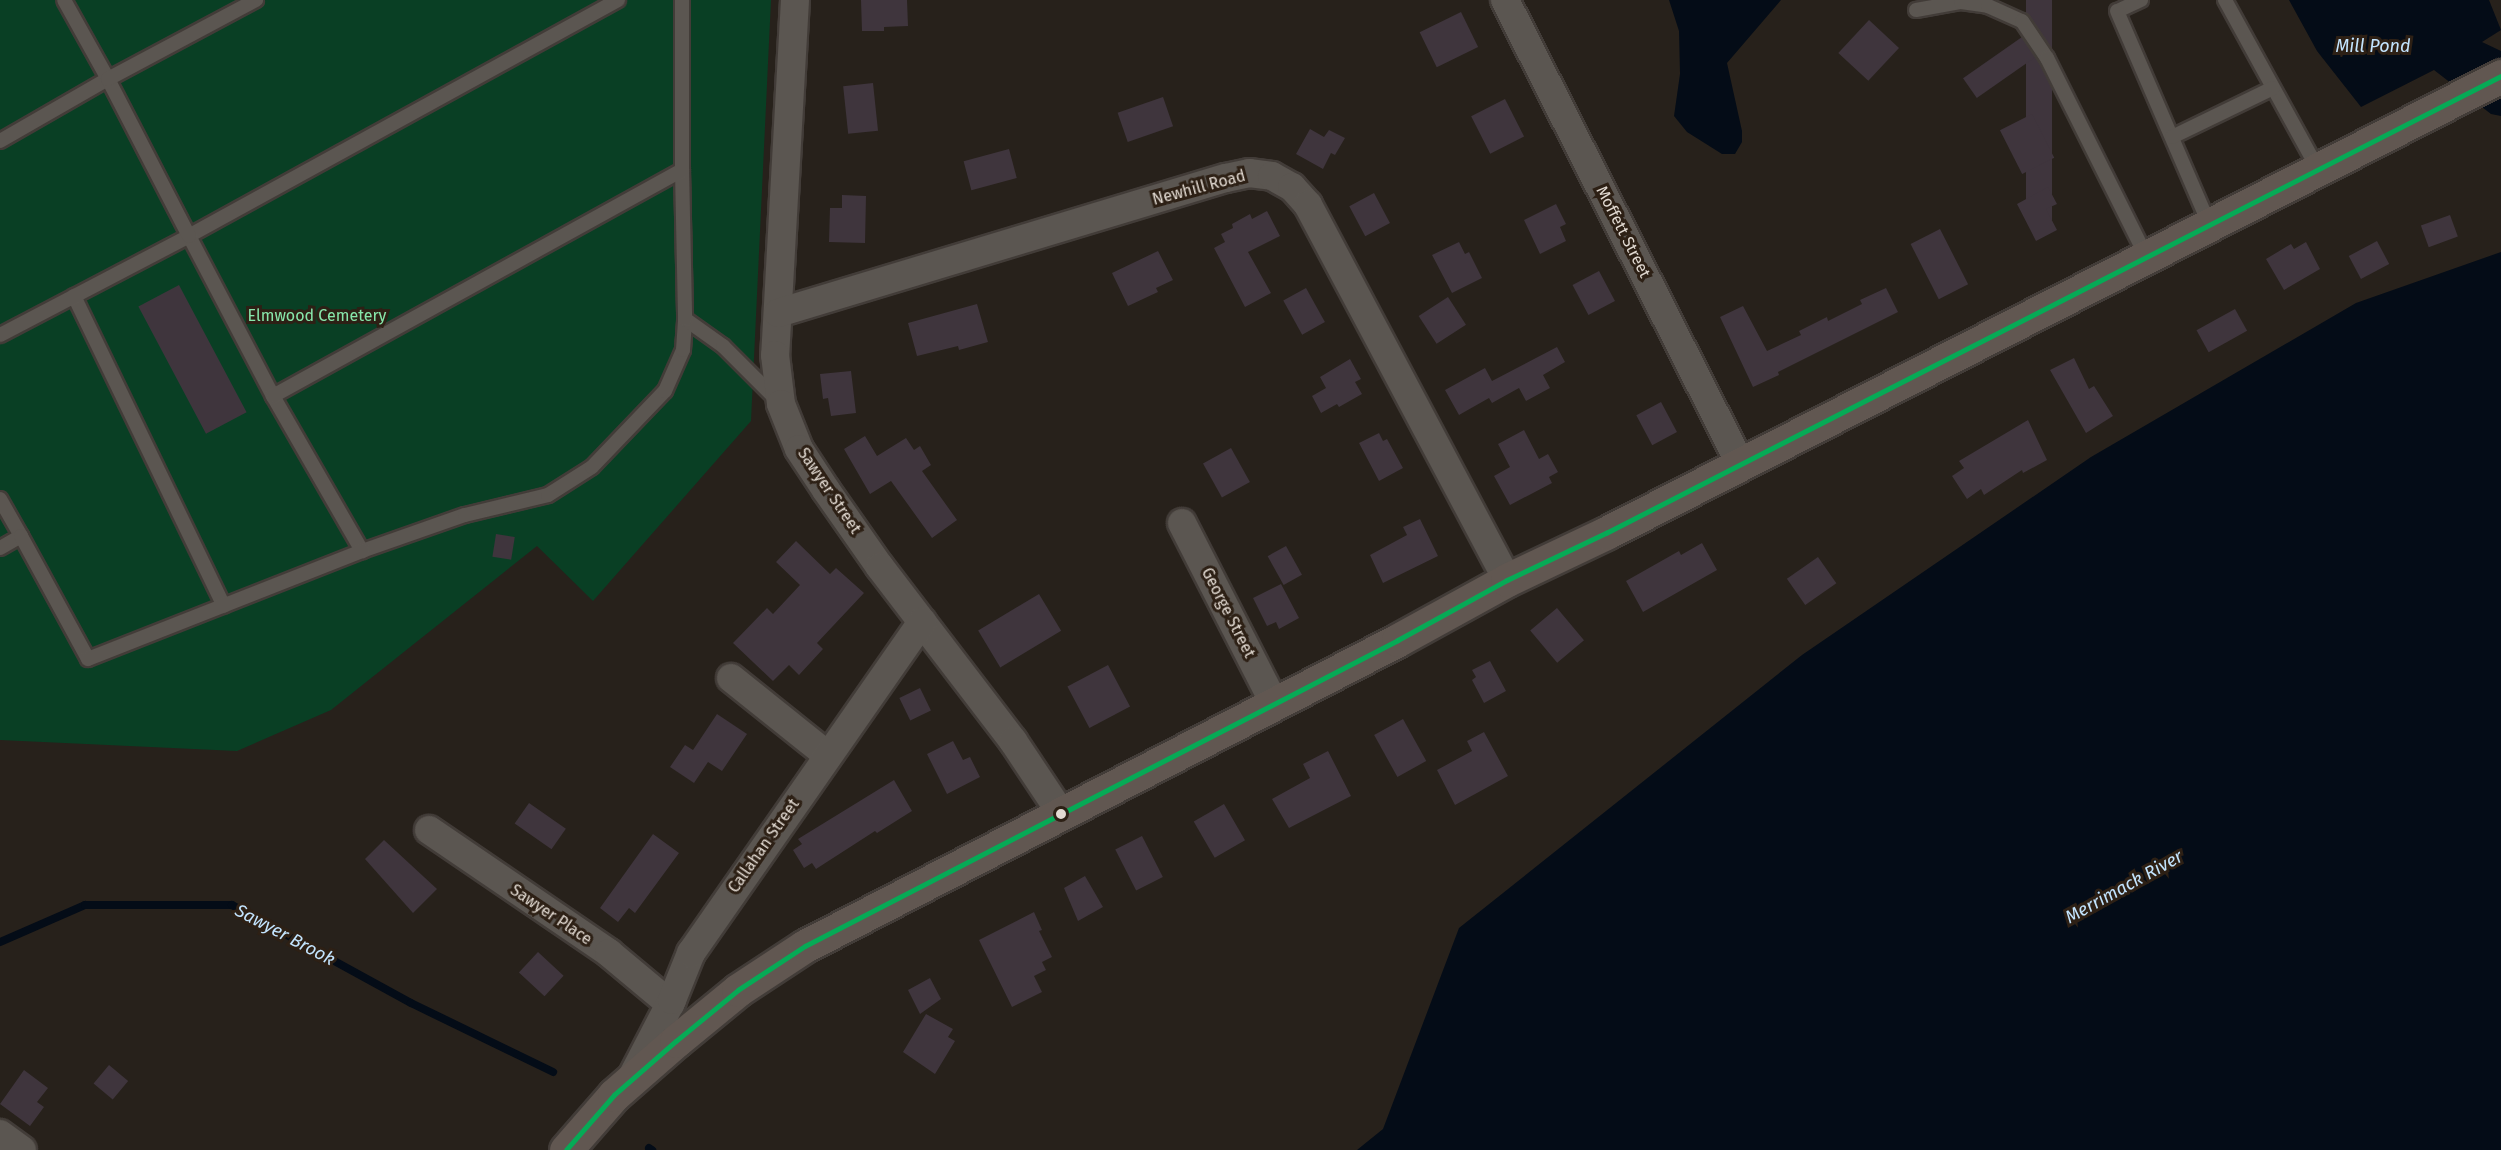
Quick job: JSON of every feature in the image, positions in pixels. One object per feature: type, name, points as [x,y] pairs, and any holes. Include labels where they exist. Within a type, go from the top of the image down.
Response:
[{"type":"main road","points":[[566,1150],[614,1095],[629,1082],[738,990],[805,946],[1507,580],[1741,465],[2501,76]]},
{"type":"street","name":"Sawyer Street","points":[[795,0],[775,355],[781,404],[799,449],[867,548],[1013,741],[1062,813]]},
{"type":"street","name":"Moffett Street","points":[[1505,0],[1741,465]]},
{"type":"street","name":"Newhill Road","points":[[778,313],[1226,178],[1250,174],[1272,176],[1292,187],[1308,205],[1507,580]]},
{"type":"street","name":"George Street","points":[[1182,523],[1274,703]]},
{"type":"street","name":"Callahan Street","points":[[629,1082],[669,1004],[691,953],[922,622]]},
{"type":"street","points":[[731,678],[827,755]]},
{"type":"street","name":"Sawyer Place","points":[[429,830],[609,953],[669,1004]]},
{"type":"street","points":[[0,1134],[22,1150]]},
{"type":"lane","points":[[64,0],[108,79],[273,396],[362,551]]},
{"type":"lane","points":[[0,141],[108,79],[256,0]]},
{"type":"lane","points":[[0,335],[189,236],[618,0]]},
{"type":"lane","points":[[0,499],[88,659],[362,551],[465,515],[548,495],[592,467],[665,391],[684,350],[682,0]]},
{"type":"lane","points":[[2141,0],[2117,11],[2210,226]]},
{"type":"lane","points":[[2225,0],[2318,169]]},
{"type":"lane","points":[[1916,10],[1961,3],[1988,6],[2022,21],[2047,58],[2147,258]]},
{"type":"lane","points":[[2172,137],[2273,88]]},
{"type":"lane","points":[[273,396],[682,170]]},
{"type":"lane","points":[[74,296],[224,606]]},
{"type":"lane","points":[[685,319],[723,346],[781,404]]},
{"type":"lane","points":[[0,548],[21,536]]},
{"type":"green space","name":"Elmwood Cemetery","points":[[0,0],[771,0],[751,421],[593,601],[537,546],[331,710],[237,751],[0,740]]},
{"type":"water","points":[[1669,0],[1781,0],[1727,63],[1742,131],[1742,142],[1735,154],[1722,154],[1687,132],[1674,116],[1680,74],[1679,31]]},
{"type":"water","name":"Mill Pond","points":[[2289,0],[2489,0],[2501,30],[2482,42],[2501,51],[2501,116],[2491,114],[2434,70],[2361,107],[2317,51]]},
{"type":"water","name":"Merrimack River","points":[[2501,252],[2501,1150],[1357,1150],[1383,1129],[1459,928],[1802,655],[2091,457],[2356,303]]},
{"type":"building","points":[[861,0],[907,0],[908,26],[884,27],[884,31],[862,31]]},
{"type":"building","points":[[2026,0],[2052,0],[2052,220],[2026,220]]},
{"type":"building","points":[[1461,12],[1478,47],[1437,67],[1420,32]]},
{"type":"building","points":[[1869,20],[1899,48],[1868,81],[1838,53]]},
{"type":"building","points":[[2022,37],[2036,57],[1977,98],[1963,78]]},
{"type":"building","points":[[873,83],[878,131],[848,134],[843,86]]},
{"type":"building","points":[[1163,97],[1173,126],[1128,142],[1118,113]]},
{"type":"building","points":[[1505,99],[1524,136],[1490,154],[1471,116]]},
{"type":"building","points":[[2032,114],[2054,158],[2022,174],[2000,130]]},
{"type":"building","points":[[1310,129],[1324,137],[1329,130],[1345,138],[1335,155],[1331,153],[1323,169],[1296,154]]},
{"type":"building","points":[[1009,149],[1017,178],[971,190],[964,161]]},
{"type":"building","points":[[2048,187],[2057,204],[2046,209],[2057,230],[2036,241],[2017,204]]},
{"type":"building","points":[[1374,193],[1390,223],[1365,236],[1349,206]]},
{"type":"building","points":[[842,195],[866,196],[865,243],[829,242],[830,208],[842,208]]},
{"type":"building","points":[[1556,204],[1566,224],[1560,227],[1566,241],[1540,254],[1524,220]]},
{"type":"building","points":[[1267,211],[1280,236],[1248,252],[1271,293],[1245,307],[1214,248],[1225,242],[1221,234],[1233,228],[1232,224],[1250,214],[1252,219]]},
{"type":"building","points":[[2450,215],[2458,237],[2429,247],[2421,226]]},
{"type":"building","points":[[1940,229],[1968,284],[1939,299],[1911,244]]},
{"type":"building","points":[[2377,241],[2389,264],[2361,279],[2349,256]]},
{"type":"building","points":[[1459,242],[1465,254],[1469,252],[1482,278],[1452,293],[1432,255]]},
{"type":"building","points":[[2306,242],[2320,269],[2284,290],[2266,259],[2291,244],[2294,249]]},
{"type":"building","points":[[1158,251],[1173,280],[1156,288],[1158,292],[1128,306],[1112,273]]},
{"type":"building","points":[[1599,271],[1615,301],[1588,315],[1573,285]]},
{"type":"building","points":[[179,285],[247,412],[206,434],[138,307]]},
{"type":"building","points":[[1306,288],[1325,322],[1302,335],[1283,301]]},
{"type":"building","points":[[1886,288],[1898,312],[1778,372],[1779,375],[1753,387],[1720,317],[1743,306],[1767,351],[1801,335],[1799,331],[1827,317],[1828,321],[1862,304],[1860,300]]},
{"type":"building","points":[[1448,297],[1466,325],[1437,344],[1419,316]]},
{"type":"building","points":[[977,304],[988,342],[959,350],[958,346],[917,356],[908,323]]},
{"type":"building","points":[[2235,309],[2247,331],[2209,352],[2197,330]]},
{"type":"building","points":[[1557,347],[1565,362],[1543,375],[1550,388],[1526,401],[1519,388],[1492,403],[1489,398],[1459,415],[1445,390],[1485,368],[1492,381]]},
{"type":"building","points":[[2074,358],[2089,389],[2094,386],[2113,416],[2086,433],[2050,370]]},
{"type":"building","points":[[1350,359],[1361,379],[1355,382],[1362,394],[1339,407],[1337,404],[1321,413],[1312,396],[1326,388],[1320,377]]},
{"type":"building","points":[[851,371],[856,413],[831,416],[828,398],[823,399],[820,374]]},
{"type":"building","points":[[1661,402],[1677,432],[1652,445],[1636,415]]},
{"type":"building","points":[[2028,420],[2047,460],[2023,473],[2022,470],[1984,495],[1981,489],[1967,499],[1952,476],[1964,468],[1959,461]]},
{"type":"building","points":[[1524,430],[1539,459],[1548,454],[1558,472],[1549,477],[1552,483],[1510,505],[1494,476],[1510,467],[1498,444]]},
{"type":"building","points":[[1379,433],[1383,441],[1387,439],[1403,468],[1379,481],[1359,443]]},
{"type":"building","points":[[865,436],[877,456],[906,438],[914,450],[920,446],[931,465],[922,471],[957,520],[932,538],[891,481],[870,494],[844,449]]},
{"type":"building","points":[[1231,448],[1250,482],[1222,498],[1203,464]]},
{"type":"building","points":[[1420,519],[1438,556],[1383,583],[1370,555],[1407,535],[1403,527]]},
{"type":"building","points":[[496,534],[515,537],[511,560],[492,557]]},
{"type":"building","points":[[796,541],[830,574],[836,568],[864,593],[817,643],[823,649],[799,675],[789,665],[773,681],[733,643],[767,608],[773,614],[800,585],[776,562]]},
{"type":"building","points":[[1702,543],[1717,570],[1643,612],[1626,581],[1679,551],[1681,555]]},
{"type":"building","points":[[1286,546],[1302,575],[1284,585],[1268,556]]},
{"type":"building","points":[[1818,557],[1836,583],[1805,605],[1787,579]]},
{"type":"building","points":[[1281,584],[1299,618],[1279,629],[1276,622],[1267,626],[1253,598]]},
{"type":"building","points":[[1039,594],[1061,631],[1000,667],[978,631]]},
{"type":"building","points":[[1557,608],[1584,640],[1557,663],[1530,630]]},
{"type":"building","points":[[1490,661],[1506,691],[1484,703],[1472,680],[1476,677],[1472,670]]},
{"type":"building","points":[[1108,665],[1130,706],[1089,728],[1067,687]]},
{"type":"building","points":[[920,688],[931,710],[910,721],[899,698]]},
{"type":"building","points":[[717,714],[747,734],[722,771],[708,762],[694,783],[670,767],[685,745],[693,750]]},
{"type":"building","points":[[1403,719],[1426,761],[1397,777],[1374,735]]},
{"type":"building","points":[[1484,732],[1508,776],[1455,805],[1437,770],[1472,751],[1467,741]]},
{"type":"building","points":[[953,741],[963,760],[970,757],[980,777],[947,794],[927,754]]},
{"type":"building","points":[[1328,751],[1351,796],[1289,828],[1272,799],[1310,778],[1303,764]]},
{"type":"building","points":[[894,780],[912,811],[877,833],[875,831],[816,869],[812,863],[804,868],[793,850],[802,844],[798,839]]},
{"type":"building","points":[[529,803],[566,829],[552,849],[515,823]]},
{"type":"building","points":[[1224,804],[1245,840],[1215,858],[1194,821]]},
{"type":"building","points":[[653,834],[679,853],[635,913],[629,908],[618,922],[600,908]]},
{"type":"building","points":[[1142,836],[1163,877],[1136,891],[1115,850]]},
{"type":"building","points":[[384,840],[437,889],[413,913],[365,859]]},
{"type":"building","points":[[1085,876],[1103,907],[1078,921],[1064,888]]},
{"type":"building","points":[[1034,912],[1042,930],[1039,931],[1052,957],[1042,962],[1046,970],[1034,976],[1042,992],[1012,1007],[979,940]]},
{"type":"building","points":[[538,952],[564,976],[545,996],[519,972]]},
{"type":"building","points":[[930,978],[941,999],[920,1014],[908,990]]},
{"type":"building","points":[[926,1014],[953,1029],[948,1037],[955,1041],[935,1074],[903,1052]]},
{"type":"building","points":[[109,1065],[128,1081],[113,1099],[94,1083]]},
{"type":"building","points":[[24,1070],[48,1088],[37,1102],[44,1107],[30,1126],[0,1104]]},
{"type":"waterway","name":"Sawyer Brook","points":[[0,942],[85,905],[232,905],[411,1003],[553,1072]]},
{"type":"transit line","points":[[566,1150],[614,1095],[676,1041],[738,990],[805,946],[1398,640],[1507,580],[1606,533],[2501,76]]}]
